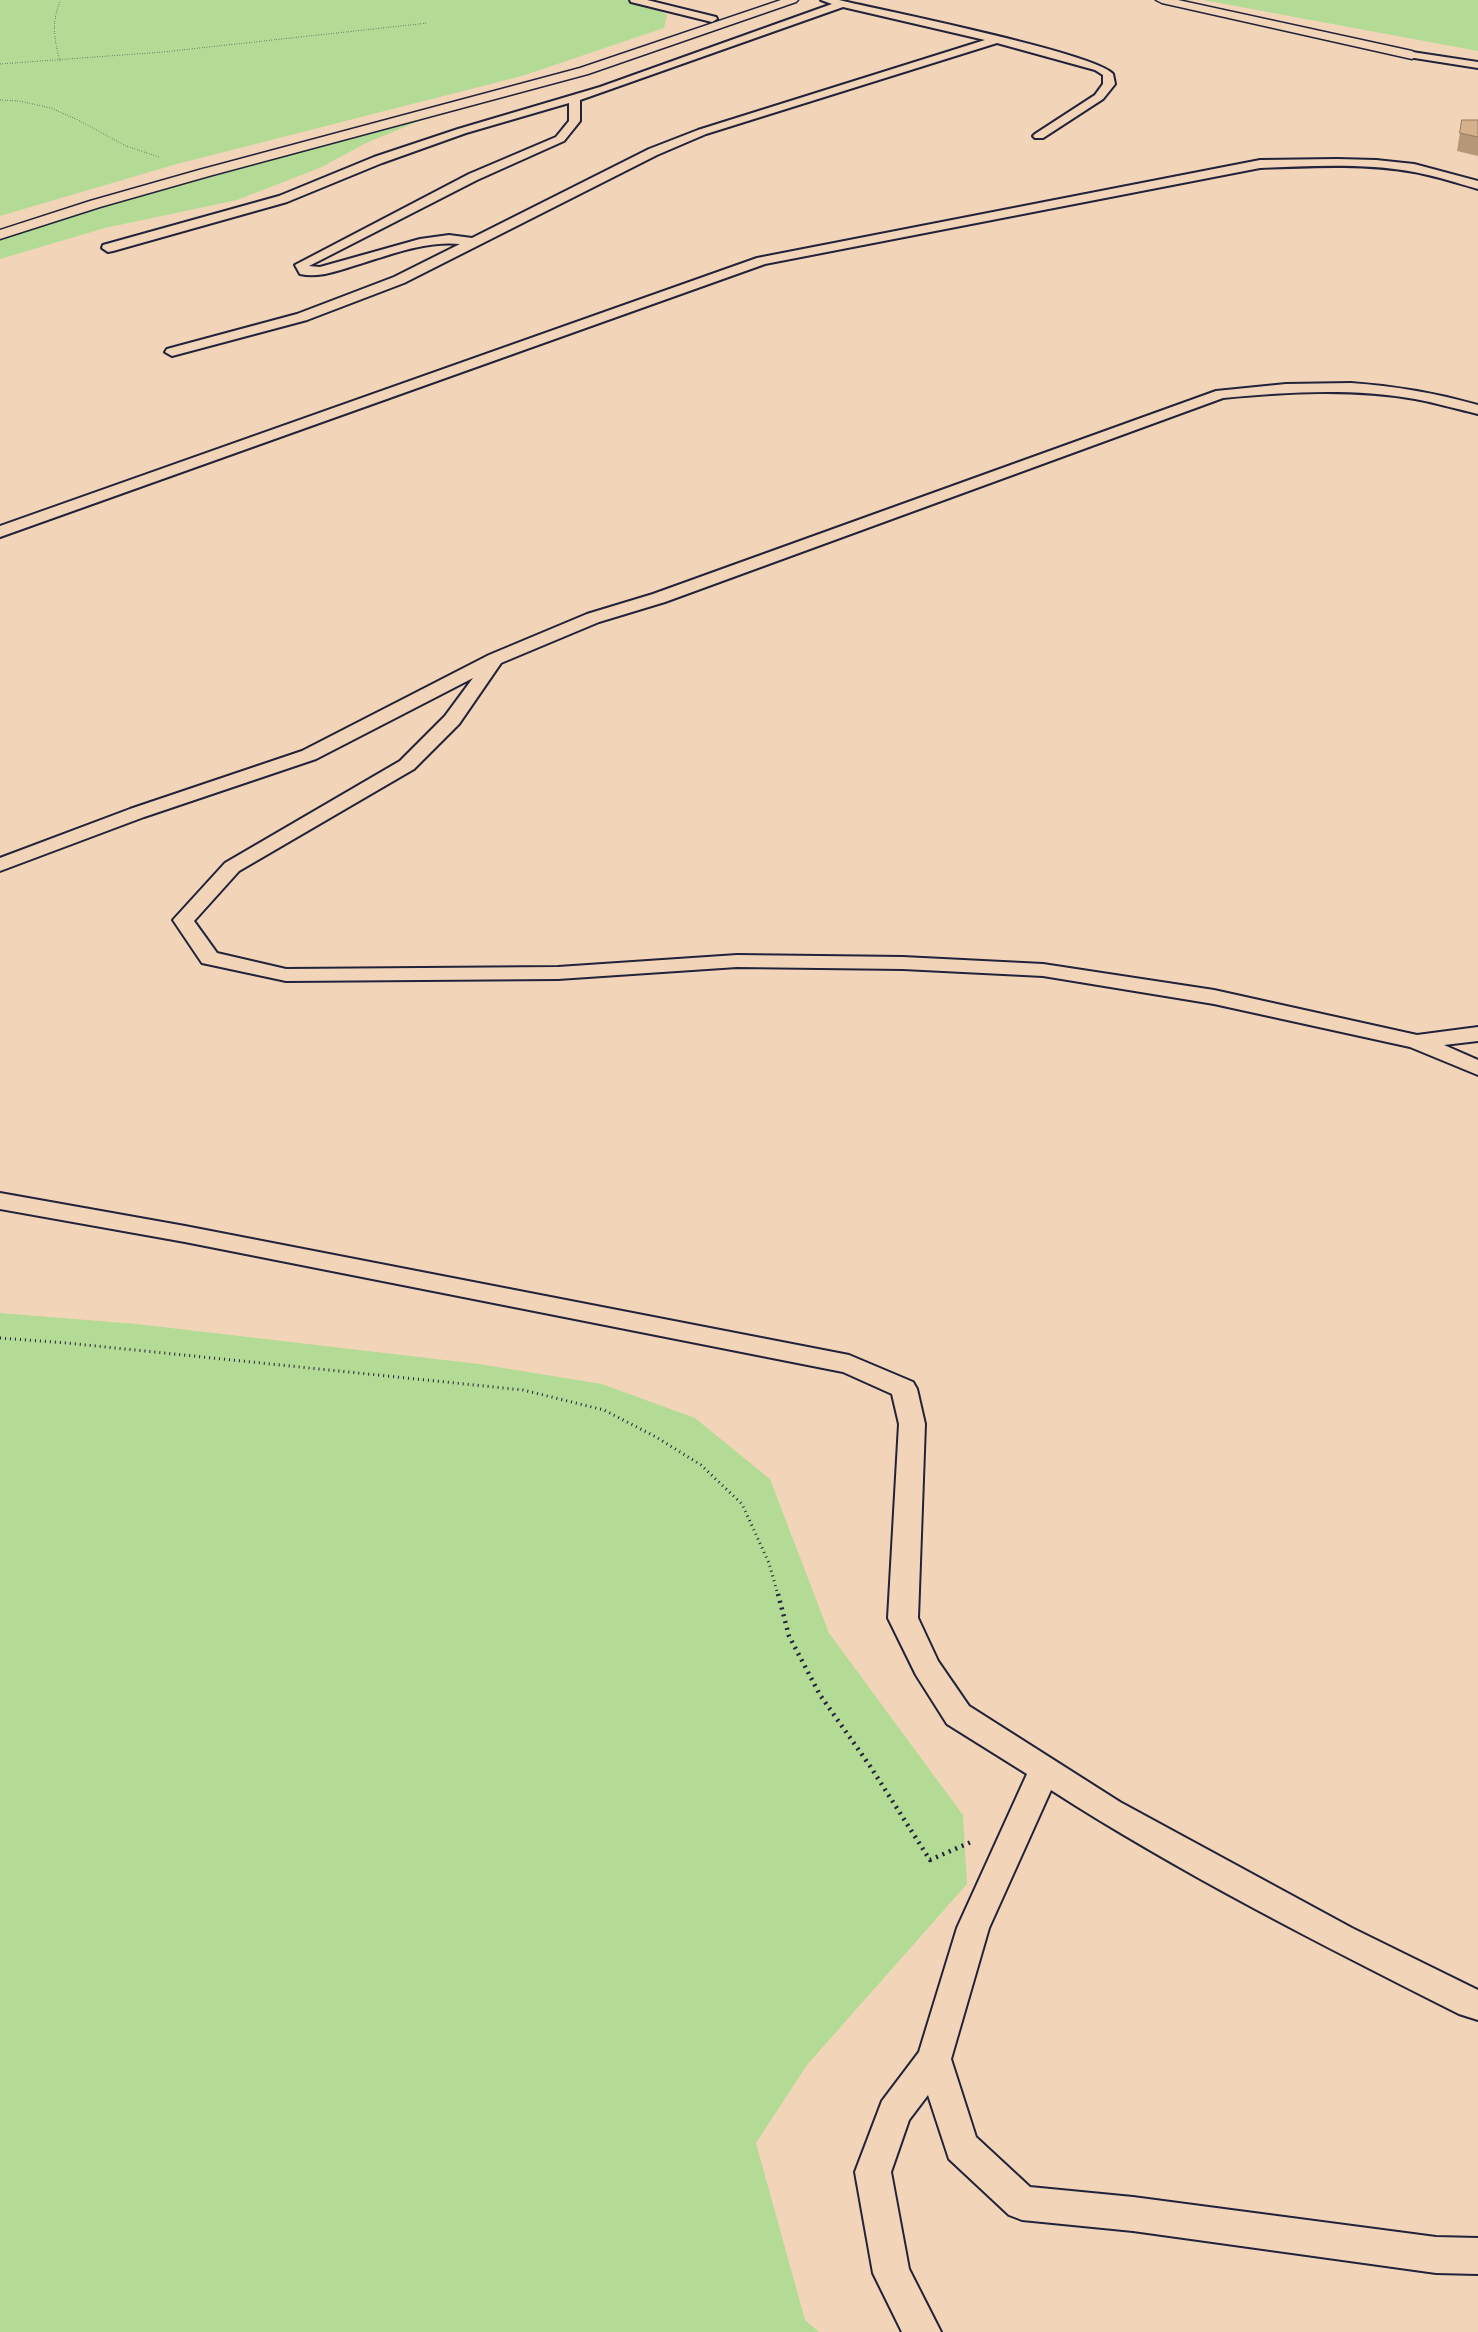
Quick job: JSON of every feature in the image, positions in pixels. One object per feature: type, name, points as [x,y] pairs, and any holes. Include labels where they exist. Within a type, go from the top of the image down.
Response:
[{"type":"main road","points":[[0,225],[185,169],[566,68],[766,0]]},
{"type":"main road","points":[[0,235],[95,204],[584,71],[792,0]]},
{"type":"main road","points":[[1162,0],[1412,54]]},
{"type":"lane","points":[[635,0],[712,18]]},
{"type":"lane","points":[[825,0],[1076,60],[1099,68],[1108,74],[1109,84],[1099,98],[1039,136]]},
{"type":"lane","points":[[108,248],[283,199],[378,160],[462,131],[574,98],[842,4]]},
{"type":"lane","points":[[172,352],[302,317],[399,280],[476,243],[653,152],[702,132],[996,40]]},
{"type":"lane","points":[[1412,54],[1478,65]]},
{"type":"lane","points":[[476,243],[449,239],[420,242],[321,271],[305,271],[302,265],[473,177],[560,139],[571,129],[577,116],[574,98]]},
{"type":"lane","points":[[0,532],[762,261],[1260,164],[1330,162],[1376,164],[1414,168],[1478,185]]},
{"type":"lane","points":[[0,864],[146,810],[309,755],[495,659],[593,618],[659,598],[1221,394],[1286,387],[1351,387],[1407,392],[1478,410]]},
{"type":"lane","points":[[495,659],[452,720],[407,765],[232,867],[183,920],[210,958],[286,975],[558,973],[737,961],[903,963],[1043,970],[1214,997],[1417,1042],[1478,1068]]},
{"type":"lane","points":[[1417,1042],[1478,1034]]},
{"type":"lane","points":[[0,1201],[185,1234],[849,1364],[904,1389],[912,1424],[903,1618],[926,1667],[958,1715],[1109,1811],[1340,1938],[1478,2005]]},
{"type":"lane","points":[[922,2332],[891,2273],[873,2172],[894,2112],[934,2060],[974,1928],[1044,1770]]},
{"type":"lane","points":[[934,2060],[961,2147],[1022,2203],[1133,2214],[1436,2255],[1478,2256]]},
{"type":"path","points":[[60,61],[54,45],[54,27],[57,6],[61,0]]},
{"type":"path","points":[[0,64],[60,61],[296,39],[428,23]]},
{"type":"path","points":[[0,100],[20,100],[52,107],[78,118],[124,145],[148,153]]},
{"type":"path","points":[[0,1338],[67,1343],[523,1390],[604,1410],[656,1437],[701,1465],[742,1504],[769,1563],[790,1636],[820,1695],[870,1766],[930,1860],[1020,1822]]},
{"type":"green space","points":[[0,0],[635,0],[647,3],[667,15],[664,28],[522,76],[177,164],[0,216]]},
{"type":"green space","points":[[1203,0],[1478,0],[1478,51]]},
{"type":"green space","points":[[516,92],[429,117],[366,143],[322,167],[237,200],[105,228],[0,259],[0,235],[95,204]]},
{"type":"green space","points":[[0,1313],[137,1324],[479,1364],[602,1384],[695,1418],[770,1479],[829,1633],[963,1815],[967,1884],[807,2065],[756,2143],[805,2320],[819,2332],[0,2332]]},
{"type":"building","points":[[1462,120],[1478,120],[1478,137],[1460,133]]}]
